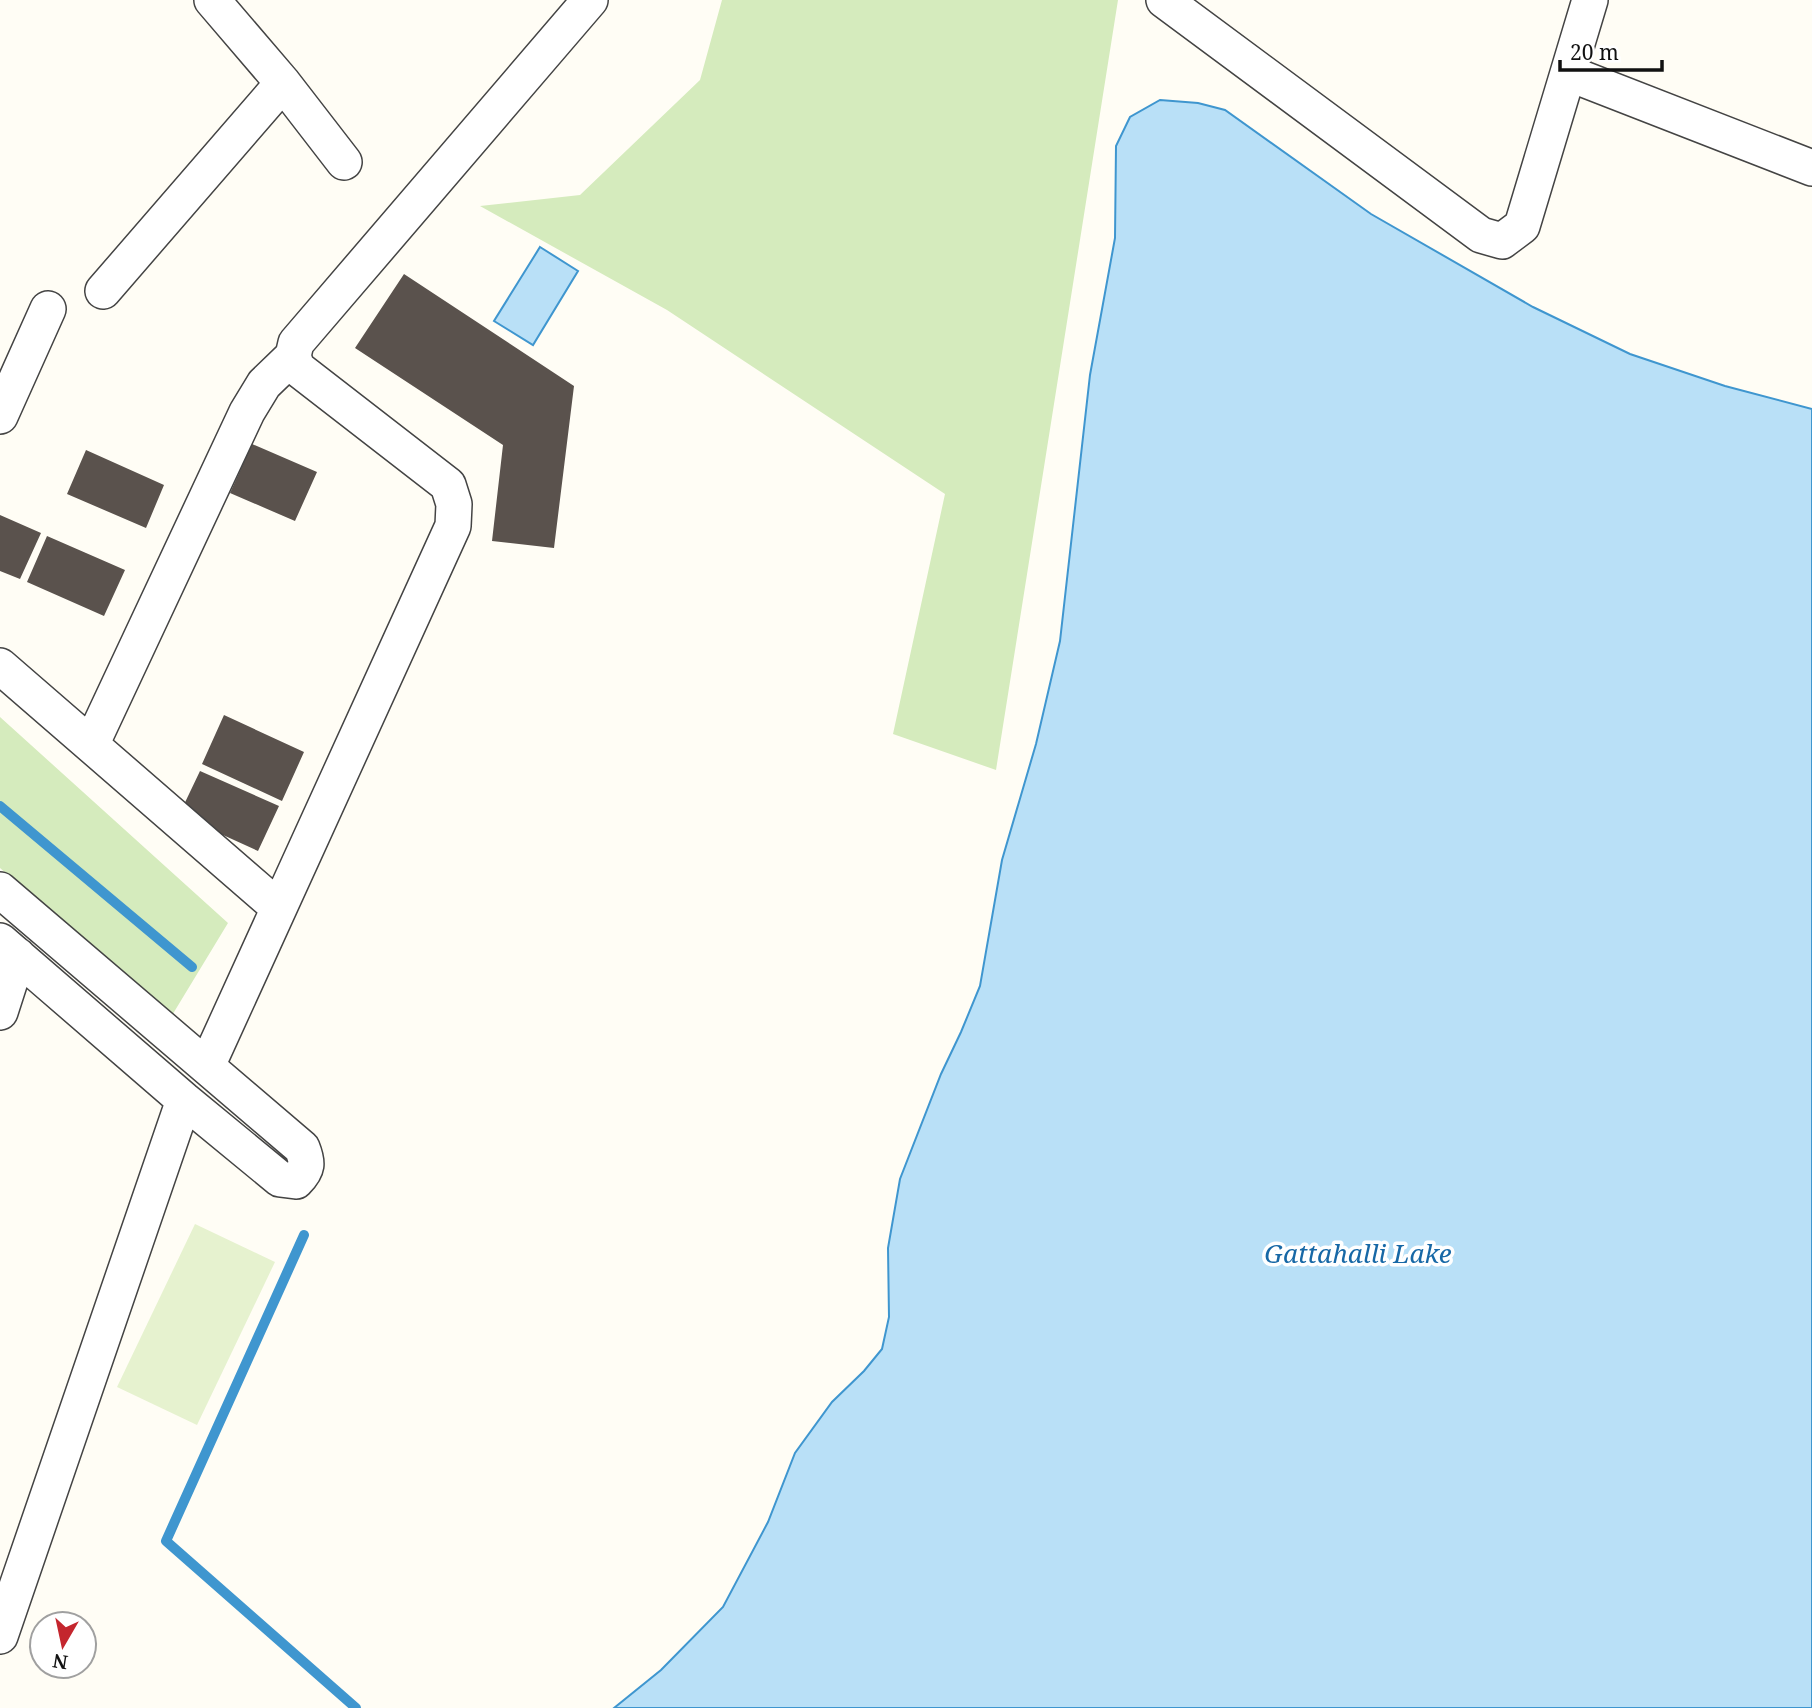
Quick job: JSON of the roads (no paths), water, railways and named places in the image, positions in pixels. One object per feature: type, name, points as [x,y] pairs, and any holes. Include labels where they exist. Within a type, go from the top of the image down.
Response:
[{"type":"street","points":[[212,0],[283,83],[344,162]]},
{"type":"street","points":[[207,1066],[453,526],[454,504],[448,485],[297,368],[293,356],[296,343],[590,0]]},
{"type":"street","points":[[1164,0],[1481,235],[1502,241],[1521,226],[1590,0]]},
{"type":"street","points":[[1568,73],[1812,168]]},
{"type":"street","points":[[103,291],[283,83]]},
{"type":"street","points":[[0,416],[48,309]]},
{"type":"street","points":[[91,746],[247,412],[264,384],[293,356]]},
{"type":"street","points":[[0,666],[279,908]]},
{"type":"street","points":[[0,890],[302,1148],[307,1160],[304,1173],[296,1181],[280,1179],[184,1100],[9,948]]},
{"type":"street","points":[[0,1012],[9,948]]},
{"type":"street","points":[[0,1636],[184,1100]]},
{"type":"water","name":"Gattahalli Lake","points":[[1160,100],[1198,103],[1225,110],[1371,214],[1533,307],[1630,354],[1725,386],[1812,409],[1812,1708],[614,1708],[661,1670],[723,1607],[768,1522],[795,1453],[832,1402],[882,1349],[889,1317],[888,1248],[900,1179],[941,1074],[980,986],[1002,860],[1036,744],[1060,641],[1090,375],[1115,238],[1116,146],[1130,117]]},
{"type":"water","points":[[540,247],[578,271],[533,345],[494,321]]},
{"type":"waterway","points":[[0,806],[192,967]]},
{"type":"waterway","points":[[304,1235],[166,1541],[356,1708]]}]
